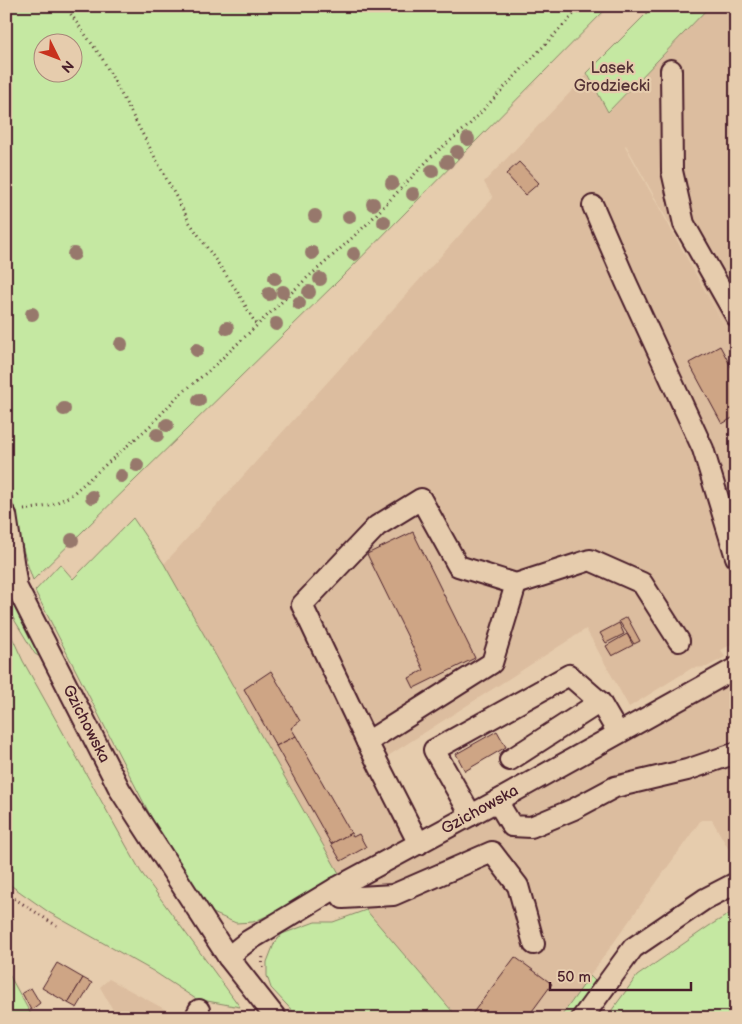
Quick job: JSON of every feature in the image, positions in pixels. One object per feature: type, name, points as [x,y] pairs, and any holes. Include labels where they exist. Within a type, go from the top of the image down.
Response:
[{"type":"street","points":[[671,70],[672,171],[684,224],[736,316]]},
{"type":"street","points":[[593,206],[703,450],[736,556]]},
{"type":"street","points":[[419,844],[367,742],[302,605],[377,526],[421,499],[458,566],[516,584],[590,560],[642,583],[680,641]]},
{"type":"street","name":"Gzichowska","points":[[11,513],[18,588]]},
{"type":"street","name":"Gzichowska","points":[[6,566],[120,790],[228,957],[276,1018]]},
{"type":"street","points":[[367,742],[492,663],[516,584]]},
{"type":"street","name":"Gzichowska","points":[[228,957],[248,941],[336,888],[736,668]]},
{"type":"street","points":[[471,815],[434,750],[569,675],[600,702],[618,733]]},
{"type":"street","points":[[510,760],[600,702]]},
{"type":"street","points":[[497,801],[512,826],[531,827],[574,809],[615,787],[687,770],[736,753]]},
{"type":"street","points":[[336,888],[343,898],[393,895],[492,852],[518,886],[534,944]]},
{"type":"street","points":[[582,1018],[632,948],[705,899],[736,883]]},
{"type":"path","points":[[65,6],[102,58],[190,224],[238,291],[258,326]]},
{"type":"path","points":[[11,513],[49,506],[70,496],[150,425],[176,398],[212,368],[366,225],[434,154],[467,127],[573,15],[591,6]]},
{"type":"path","points":[[6,893],[57,926]]},
{"type":"path","points":[[262,974],[264,952]]},
{"type":"shaded area","points":[[710,6],[736,6],[736,642],[721,650],[725,657],[707,667],[692,668],[629,707],[586,629],[388,756],[423,827],[340,875],[164,564],[493,198],[484,182],[587,75],[608,113]],"holes":[[[626,145],[694,268],[728,332]]]},
{"type":"shaded area","points":[[736,678],[736,855],[728,848],[712,820],[701,820],[560,1018],[459,1018],[355,898],[354,890],[522,801]]},
{"type":"shaded area","points":[[109,979],[181,1018],[103,1018],[113,1010],[100,987]]},
{"type":"green space","points":[[6,6],[609,6],[338,281],[33,580],[20,538],[6,464]]},
{"type":"green space","name":"Lasek Grodziecki","points":[[654,6],[710,6],[608,112],[587,73]]},
{"type":"green space","points":[[133,518],[164,564],[340,875],[253,922],[236,923],[213,913],[166,846],[35,591],[60,564],[73,579]]},
{"type":"green space","points":[[6,587],[44,659],[35,654],[6,606]]},
{"type":"green space","points":[[6,624],[23,661],[141,872],[240,1007],[196,999],[153,971],[50,913],[6,882]]},
{"type":"green space","points":[[366,910],[458,1018],[299,1018],[271,988],[267,976],[267,962],[274,944],[282,934],[315,922],[333,922]]},
{"type":"green space","points":[[736,910],[736,1018],[606,1018],[637,976],[709,926]]},
{"type":"green space","points":[[6,969],[33,1018],[6,1018]]},
{"type":"green space","points":[[590,976],[596,982],[570,1018],[560,1018]]},
{"type":"building","points":[[519,162],[539,183],[525,195],[506,174]]},
{"type":"building","points":[[720,346],[736,376],[736,416],[722,424],[689,363]]},
{"type":"building","points":[[413,532],[475,658],[414,688],[409,678],[424,670],[367,554]]},
{"type":"building","points":[[627,617],[640,641],[634,644],[619,621]]},
{"type":"building","points":[[619,623],[624,634],[606,643],[600,633]]},
{"type":"building","points":[[627,634],[633,645],[612,656],[606,646]]},
{"type":"building","points":[[271,671],[300,721],[291,728],[296,736],[276,746],[244,689]]},
{"type":"building","points":[[497,731],[506,747],[465,771],[456,754]]},
{"type":"building","points":[[296,736],[351,833],[331,844],[276,746]]},
{"type":"building","points":[[351,833],[353,837],[359,834],[366,847],[341,861],[331,844]]},
{"type":"building","points":[[515,957],[552,984],[527,1018],[469,1018]]},
{"type":"building","points":[[57,963],[83,978],[68,1003],[42,988]]},
{"type":"building","points":[[83,978],[92,983],[77,1008],[68,1003]]},
{"type":"building","points":[[31,988],[40,1003],[31,1010],[22,993]]}]
